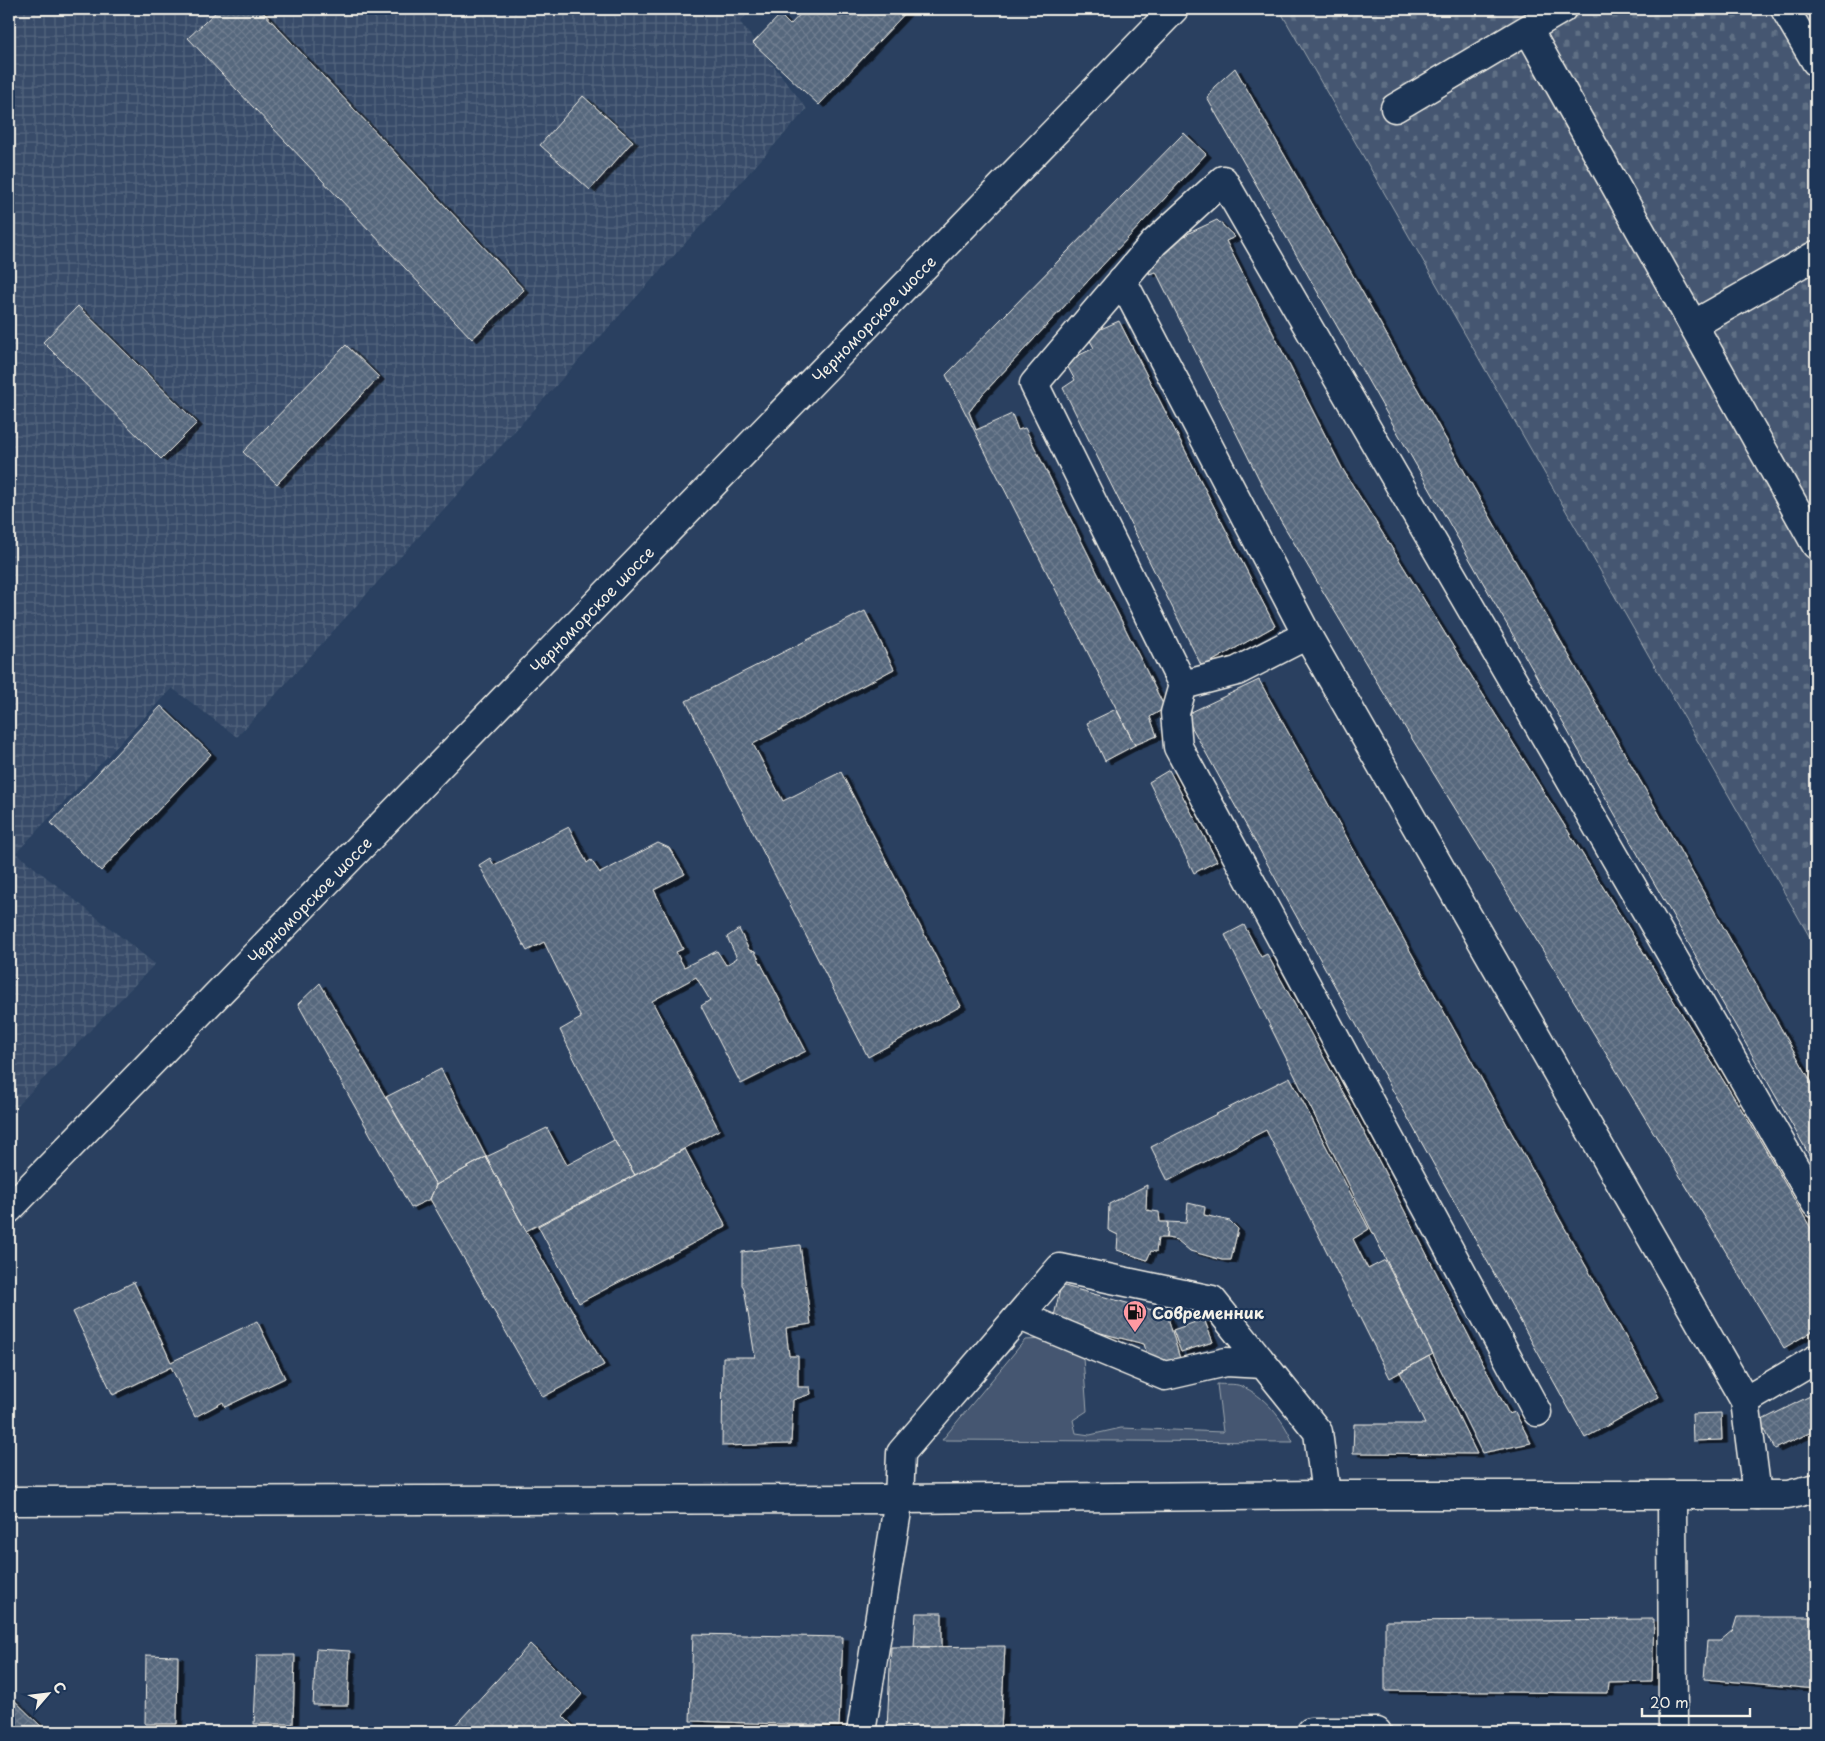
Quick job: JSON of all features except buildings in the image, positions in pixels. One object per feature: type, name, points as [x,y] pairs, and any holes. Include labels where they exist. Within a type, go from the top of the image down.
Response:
[{"type":"main road","name":"Черноморское шоссе","points":[[9,1209],[1174,9]]},
{"type":"main road","points":[[1395,108],[1562,9]]},
{"type":"main road","points":[[1785,9],[1816,62]]},
{"type":"main road","points":[[1528,29],[1816,545]]},
{"type":"main road","points":[[1537,1412],[1178,747],[1175,713],[1183,685],[1034,384],[1154,243],[1224,180],[1816,1204]]},
{"type":"main road","points":[[1693,325],[1816,255]]},
{"type":"main road","points":[[1122,280],[1307,635],[1744,1401],[1757,1495]]},
{"type":"main road","points":[[1183,685],[1237,671],[1307,635]]},
{"type":"main road","points":[[861,1732],[899,1499],[901,1454],[1060,1268],[1212,1300],[1318,1432],[1326,1495]]},
{"type":"main road","points":[[1020,1316],[1165,1376],[1226,1362],[1263,1364]]},
{"type":"main road","points":[[1744,1401],[1816,1359]]},
{"type":"main road","points":[[9,1501],[899,1499],[1326,1495],[1672,1496],[1788,1495],[1816,1488]]},
{"type":"main road","points":[[1672,1496],[1674,1732]]},
{"type":"main road","points":[[1311,1732],[1378,1732]]},
{"type":"shaded area","points":[[9,9],[752,9],[740,22],[807,109],[237,737],[172,688],[16,853],[155,964],[9,1114]]},
{"type":"green space","points":[[1287,9],[1816,9],[1816,948],[1282,14]]},
{"type":"green space","points":[[1047,1339],[1076,1352],[1083,1358],[1087,1411],[1073,1420],[1076,1433],[1090,1435],[1121,1428],[1223,1432],[1217,1384],[1232,1384],[1249,1390],[1265,1402],[1284,1425],[1293,1442],[942,1440],[1025,1340]]},
{"type":"place","name":"Современник","points":[[1135,1333]]}]
